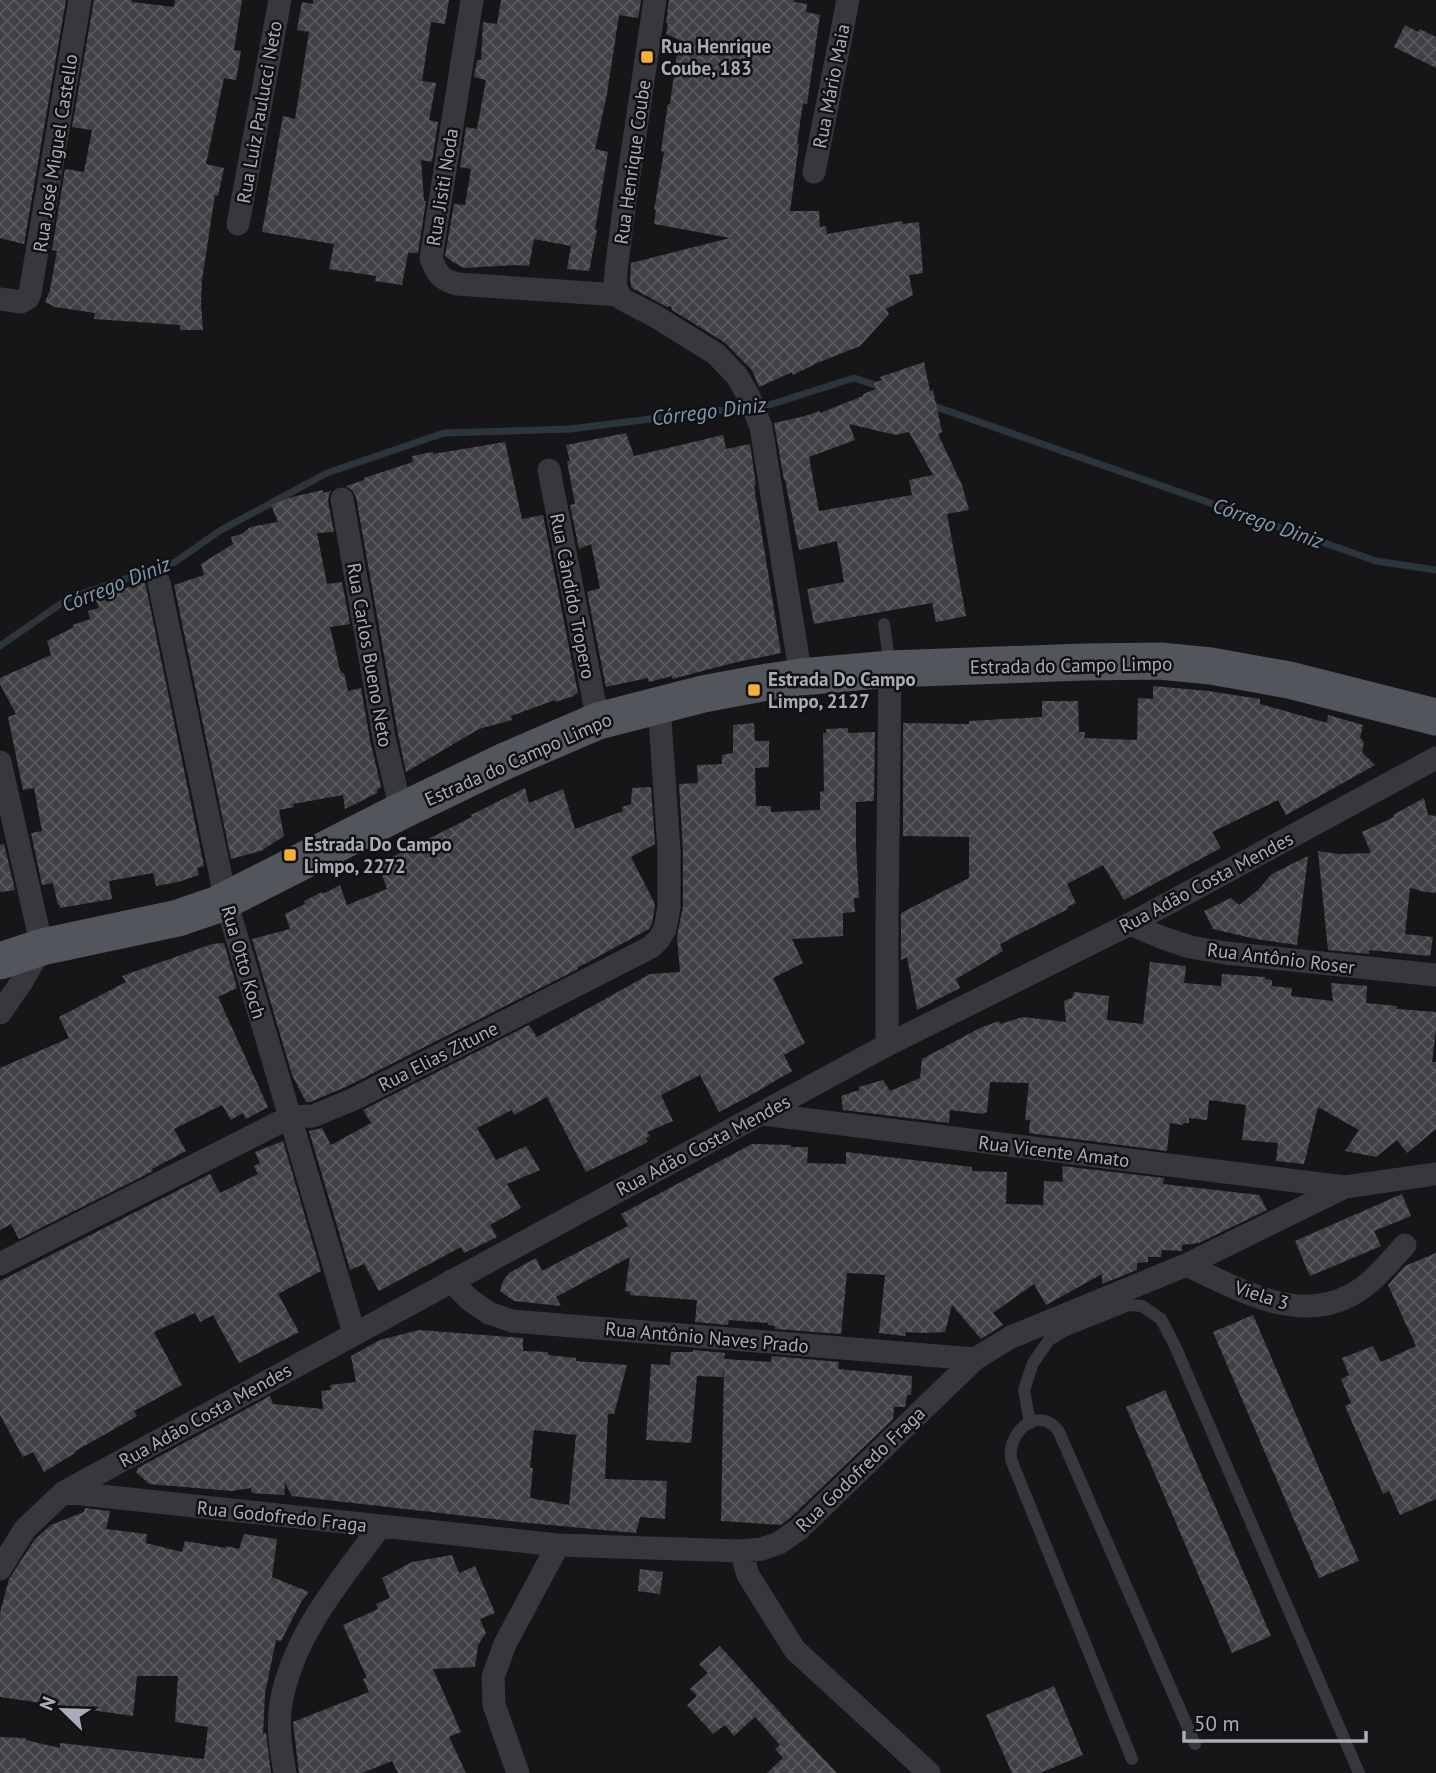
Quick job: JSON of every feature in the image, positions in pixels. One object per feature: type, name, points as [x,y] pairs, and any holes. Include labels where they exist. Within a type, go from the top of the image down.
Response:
[{"type":"main road","name":"Estrada do Campo Limpo","points":[[0,961],[42,947],[178,918],[226,901],[401,811],[505,761],[598,721],[703,694],[801,677],[890,669],[1160,661],[1211,666],[1289,680],[1436,717]]},
{"type":"street","name":"Rua José Miguel Castello","points":[[10,301],[28,298],[34,276],[80,0]]},
{"type":"street","name":"Rua Luiz Paulucci Neto","points":[[238,225],[280,0]]},
{"type":"street","name":"Rua Jisiti Noda","points":[[472,0],[431,258],[436,272],[445,280],[457,284],[617,289]]},
{"type":"street","name":"Rua Henrique Coube","points":[[617,289],[625,201],[655,0]]},
{"type":"street","name":"Rua Mário Maia","points":[[814,172],[848,0]]},
{"type":"street","points":[[617,289],[622,299],[716,354],[737,376],[749,397],[761,427],[801,677]]},
{"type":"street","name":"Rua Cândido Tropero","points":[[549,470],[598,721]]},
{"type":"street","name":"Rua Carlos Bueno Neto","points":[[342,499],[384,737],[401,811]]},
{"type":"street","name":"Rua Otto Koch","points":[[159,583],[226,901],[354,1334]]},
{"type":"street","points":[[887,1045],[890,669]]},
{"type":"street","name":"Rua Elias Zitune","points":[[0,1264],[290,1117],[313,1116],[354,1099],[651,947],[665,929],[670,907],[669,850],[659,705]]},
{"type":"street","name":"Rua Adão Costa Mendes","points":[[0,1569],[25,1529],[64,1492],[887,1045],[1130,924],[1436,758]]},
{"type":"street","points":[[0,762],[42,947],[0,1013]]},
{"type":"street","name":"Rua Antônio Roser","points":[[1130,924],[1181,944],[1226,953],[1436,975]]},
{"type":"street","name":"Rua Vicente Amato","points":[[762,1114],[1345,1187]]},
{"type":"street","name":"Rua Godofredo Fraga","points":[[64,1492],[558,1545],[741,1551],[762,1549],[779,1543],[799,1529],[975,1359],[1010,1337],[1186,1265],[1345,1187],[1436,1174]]},
{"type":"street","name":"Viela 3","points":[[1186,1265],[1253,1296],[1298,1306],[1323,1304],[1349,1296],[1374,1278],[1405,1245]]},
{"type":"street","name":"Rua Antônio Naves Prado","points":[[452,1281],[470,1300],[489,1313],[512,1321],[975,1359]]},
{"type":"street","points":[[285,1773],[280,1705],[297,1652],[317,1612],[380,1527]]},
{"type":"street","points":[[518,1773],[494,1705],[493,1677],[505,1644],[558,1545]]},
{"type":"street","points":[[741,1551],[748,1575],[795,1650],[929,1773]]},
{"type":"lane","points":[[884,624],[890,669]]},
{"type":"lane","points":[[1030,1423],[1024,1390],[1032,1363],[1049,1340],[1064,1331],[1129,1305],[1142,1306],[1161,1319],[1359,1773]]},
{"type":"lane","points":[[1132,1759],[1012,1462],[1011,1450],[1016,1436],[1036,1420],[1046,1420],[1059,1432],[1195,1744]]},
{"type":"building","points":[[0,0],[66,0],[24,244],[0,238]]},
{"type":"building","points":[[94,0],[132,0],[174,7],[175,0],[242,0],[234,50],[241,51],[236,80],[224,78],[206,164],[224,168],[218,196],[215,195],[202,280],[203,330],[180,330],[180,325],[94,319],[95,313],[55,307],[45,302],[50,290],[57,251],[52,250],[65,169],[84,172],[92,130],[72,127]]},
{"type":"building","points":[[313,0],[449,0],[445,24],[431,22],[422,81],[436,83],[429,120],[438,122],[432,162],[421,160],[426,201],[418,253],[408,253],[402,285],[375,281],[376,276],[329,269],[334,244],[262,232],[283,116],[295,119],[309,32],[297,30],[302,2],[313,4]]},
{"type":"building","points":[[501,0],[641,0],[638,18],[619,15],[607,94],[595,149],[608,152],[589,271],[567,269],[571,246],[534,239],[529,266],[464,268],[445,256],[454,204],[465,205],[471,169],[460,167],[466,127],[477,129],[486,80],[474,77],[477,60],[481,60],[483,22],[497,24]]},
{"type":"building","points":[[669,0],[794,0],[807,4],[806,12],[820,15],[807,104],[803,103],[790,211],[819,211],[820,227],[826,226],[827,234],[902,221],[903,224],[919,222],[923,273],[909,275],[913,295],[886,309],[889,314],[860,346],[759,387],[752,370],[724,342],[672,310],[671,306],[667,307],[631,286],[631,263],[730,238],[654,224],[664,152],[661,151],[679,40],[666,34]]},
{"type":"building","points":[[1405,25],[1436,37],[1436,68],[1394,47]]},
{"type":"building","points":[[924,362],[942,432],[938,434],[962,485],[969,510],[947,514],[966,616],[936,622],[932,603],[814,624],[807,589],[844,582],[837,541],[799,550],[774,423],[819,411],[820,413],[863,396],[876,389],[874,383],[882,380],[880,377]],"holes":[[[849,424],[896,435],[909,432],[933,475],[909,480],[912,495],[819,511],[809,457],[855,440]]]},
{"type":"building","points":[[626,433],[634,456],[723,435],[726,449],[750,444],[754,486],[781,653],[672,679],[672,676],[649,682],[648,678],[606,687],[587,592],[600,588],[591,544],[579,549],[570,505],[575,504],[566,445]]},
{"type":"building","points":[[505,442],[522,519],[543,515],[578,693],[511,716],[512,720],[479,729],[406,772],[356,497],[346,486],[413,462],[412,456]]},
{"type":"building","points":[[323,490],[323,493],[331,491],[328,501],[334,532],[317,533],[327,584],[342,582],[350,624],[330,627],[348,691],[361,688],[381,787],[377,793],[345,809],[343,795],[293,804],[294,807],[279,810],[284,836],[261,851],[231,859],[174,585],[204,575],[201,564],[233,544],[231,537],[242,534],[250,527],[278,522],[271,505]]},
{"type":"building","points":[[145,582],[204,866],[197,868],[199,875],[156,886],[153,873],[109,881],[112,899],[60,908],[53,883],[42,885],[31,833],[42,831],[34,788],[23,790],[8,717],[16,714],[0,684],[0,678],[51,655],[47,641],[74,627],[73,625],[90,619],[88,611],[99,608],[96,600]]},
{"type":"building","points":[[1153,686],[1260,699],[1260,704],[1327,723],[1328,715],[1363,725],[1360,738],[1364,742],[1362,752],[1375,765],[1286,815],[1278,800],[1212,832],[1221,848],[1124,900],[1103,865],[1067,884],[1076,903],[1000,944],[1003,951],[956,979],[960,988],[917,1010],[907,957],[901,960],[901,913],[969,878],[969,837],[903,836],[903,723],[969,724],[969,721],[1042,717],[1042,701],[1078,701],[1079,732],[1085,732],[1084,738],[1137,740],[1138,698],[1153,699]]},
{"type":"building","points":[[754,723],[755,741],[769,741],[769,767],[755,768],[756,806],[771,806],[771,812],[820,810],[820,792],[824,791],[823,733],[826,733],[826,729],[848,728],[848,733],[875,732],[874,801],[856,802],[859,898],[854,898],[855,912],[843,913],[843,936],[792,939],[803,963],[773,978],[805,1043],[784,1055],[792,1071],[719,1112],[700,1075],[661,1095],[673,1121],[647,1132],[650,1136],[646,1138],[648,1142],[586,1172],[547,1097],[514,1115],[512,1110],[477,1128],[496,1160],[526,1146],[540,1170],[507,1184],[521,1208],[490,1225],[497,1237],[464,1253],[461,1247],[379,1291],[364,1264],[350,1270],[309,1131],[322,1128],[331,1145],[371,1123],[363,1110],[529,1025],[537,1037],[650,974],[680,972],[677,936],[683,907],[683,850],[679,784],[698,783],[697,765],[722,764],[722,755],[733,753],[733,725]]},
{"type":"building","points":[[651,787],[655,844],[631,857],[655,904],[649,929],[578,969],[348,1086],[306,1102],[292,1075],[252,939],[290,929],[285,914],[305,904],[304,901],[340,885],[347,905],[387,889],[378,864],[525,788],[529,803],[563,789],[575,829],[623,811],[622,807],[631,804],[632,788]]},
{"type":"building","points":[[1424,798],[1428,815],[1436,816],[1436,893],[1410,888],[1405,934],[1433,937],[1430,956],[1369,950],[1369,954],[1328,950],[1318,851],[1339,854],[1371,853],[1362,832],[1394,817],[1393,815]]},
{"type":"building","points":[[4,844],[15,890],[0,892],[0,845]]},
{"type":"building","points":[[1308,856],[1297,945],[1213,929],[1204,911],[1231,898],[1239,905],[1257,891],[1272,874]]},
{"type":"building","points":[[224,943],[237,988],[218,997],[268,1107],[246,1119],[243,1113],[231,1120],[222,1105],[174,1129],[186,1151],[152,1169],[153,1171],[19,1239],[11,1224],[0,1230],[0,1068],[69,1038],[59,1017],[126,982],[122,976],[212,944]]},
{"type":"building","points":[[1150,962],[1186,966],[1184,983],[1221,986],[1222,974],[1265,977],[1272,980],[1272,986],[1292,988],[1291,996],[1333,1001],[1331,983],[1367,986],[1366,1003],[1436,1012],[1432,1062],[1436,1062],[1436,1129],[1407,1153],[1397,1140],[1376,1157],[1345,1151],[1359,1130],[1318,1107],[1304,1164],[1276,1161],[1278,1143],[1242,1140],[1246,1105],[1209,1100],[1207,1120],[1189,1118],[1189,1123],[1183,1125],[1170,1123],[1167,1151],[1029,1133],[1030,1120],[1025,1120],[1029,1083],[990,1082],[987,1112],[983,1114],[950,1110],[949,1123],[843,1110],[841,1096],[883,1080],[890,1091],[920,1078],[922,1059],[980,1028],[1023,1017],[1066,1022],[1064,1001],[1072,998],[1074,992],[1109,996],[1107,1020],[1143,1024]]},
{"type":"building","points":[[283,1141],[321,1271],[278,1294],[299,1332],[239,1363],[213,1315],[200,1322],[195,1313],[154,1332],[182,1385],[134,1411],[137,1416],[44,1472],[33,1452],[23,1457],[0,1415],[0,1281],[210,1174],[220,1193],[258,1174],[254,1166],[260,1163],[255,1152]]},
{"type":"building","points":[[752,1144],[808,1147],[807,1163],[846,1164],[846,1152],[972,1167],[972,1171],[1007,1172],[1006,1204],[1043,1205],[1044,1181],[1063,1182],[1062,1166],[1164,1178],[1163,1184],[1259,1195],[1267,1210],[1199,1243],[1182,1245],[1182,1251],[1162,1250],[1161,1257],[1148,1257],[1148,1262],[1137,1263],[1137,1270],[1102,1284],[1102,1274],[1046,1305],[1034,1284],[993,1313],[1003,1325],[981,1339],[952,1305],[945,1332],[906,1332],[905,1336],[879,1333],[885,1275],[847,1273],[841,1334],[775,1329],[775,1326],[768,1323],[729,1320],[728,1325],[695,1322],[697,1300],[630,1295],[630,1292],[625,1291],[630,1257],[556,1297],[561,1306],[514,1301],[500,1291],[509,1273],[536,1258],[542,1271],[628,1226],[621,1214]]},
{"type":"building","points":[[1402,1194],[1411,1216],[1374,1231],[1381,1246],[1310,1276],[1295,1241]]},
{"type":"building","points":[[1436,1253],[1436,1499],[1400,1515],[1389,1491],[1383,1494],[1345,1406],[1351,1403],[1341,1379],[1349,1375],[1342,1358],[1373,1346],[1381,1362],[1416,1346],[1388,1285],[1405,1266]]},
{"type":"building","points":[[1253,1315],[1359,1561],[1319,1578],[1213,1332]]},
{"type":"building","points":[[419,1330],[523,1338],[523,1351],[548,1352],[548,1355],[576,1358],[576,1361],[627,1365],[614,1414],[608,1414],[605,1479],[667,1481],[665,1519],[640,1517],[636,1533],[292,1496],[285,1483],[284,1495],[252,1493],[251,1488],[232,1491],[149,1484],[136,1472],[138,1468],[270,1396],[273,1404],[323,1409],[321,1391],[331,1390],[330,1385],[356,1382],[351,1356],[380,1340]],"holes":[[[534,1430],[576,1435],[569,1505],[530,1498]]]},
{"type":"building","points":[[693,1350],[725,1353],[724,1359],[771,1362],[772,1356],[839,1362],[838,1369],[912,1376],[911,1395],[907,1395],[905,1407],[894,1407],[893,1419],[781,1525],[721,1521],[724,1367],[723,1377],[697,1376],[691,1443],[646,1440],[651,1364],[670,1365],[671,1352]]},
{"type":"building","points":[[1165,1390],[1271,1636],[1232,1653],[1126,1407]]},
{"type":"building","points":[[85,1508],[110,1511],[106,1529],[147,1534],[146,1543],[182,1552],[185,1541],[239,1549],[244,1534],[277,1539],[272,1577],[309,1592],[281,1641],[276,1640],[265,1693],[263,1734],[266,1733],[271,1773],[0,1773],[0,1737],[25,1738],[60,1748],[60,1743],[204,1759],[208,1727],[175,1722],[178,1676],[137,1676],[133,1716],[0,1697],[0,1613],[9,1579],[35,1539],[51,1525],[84,1512]]},
{"type":"building","points":[[452,1555],[459,1573],[475,1566],[495,1613],[480,1619],[486,1633],[478,1645],[475,1667],[433,1669],[461,1732],[449,1737],[466,1773],[398,1773],[392,1761],[362,1773],[299,1773],[293,1722],[369,1692],[363,1679],[367,1678],[343,1625],[378,1609],[376,1604],[390,1598],[382,1578],[412,1562]]},
{"type":"building","points":[[640,1569],[663,1572],[660,1594],[638,1591]]},
{"type":"building","points":[[720,1646],[837,1773],[767,1773],[783,1758],[775,1749],[780,1745],[755,1717],[734,1736],[725,1725],[713,1734],[687,1705],[697,1696],[690,1689],[708,1673],[699,1664]]},
{"type":"building","points":[[1054,1686],[1083,1755],[1040,1773],[1012,1773],[986,1715]]},
{"type":"waterway","name":"Córrego Diniz","points":[[0,646],[69,598],[175,562],[221,530],[327,473],[444,433],[570,429],[772,404],[854,378],[881,387]]},
{"type":"waterway","name":"Córrego Diniz","points":[[928,404],[1376,561],[1436,570]]},
{"type":"place","name":"Rua Henrique Coube, 183","points":[[647,57]]},
{"type":"place","name":"Estrada Do Campo Limpo, 2127","points":[[754,690]]},
{"type":"place","name":"Estrada Do Campo Limpo, 2272","points":[[290,855]]}]
